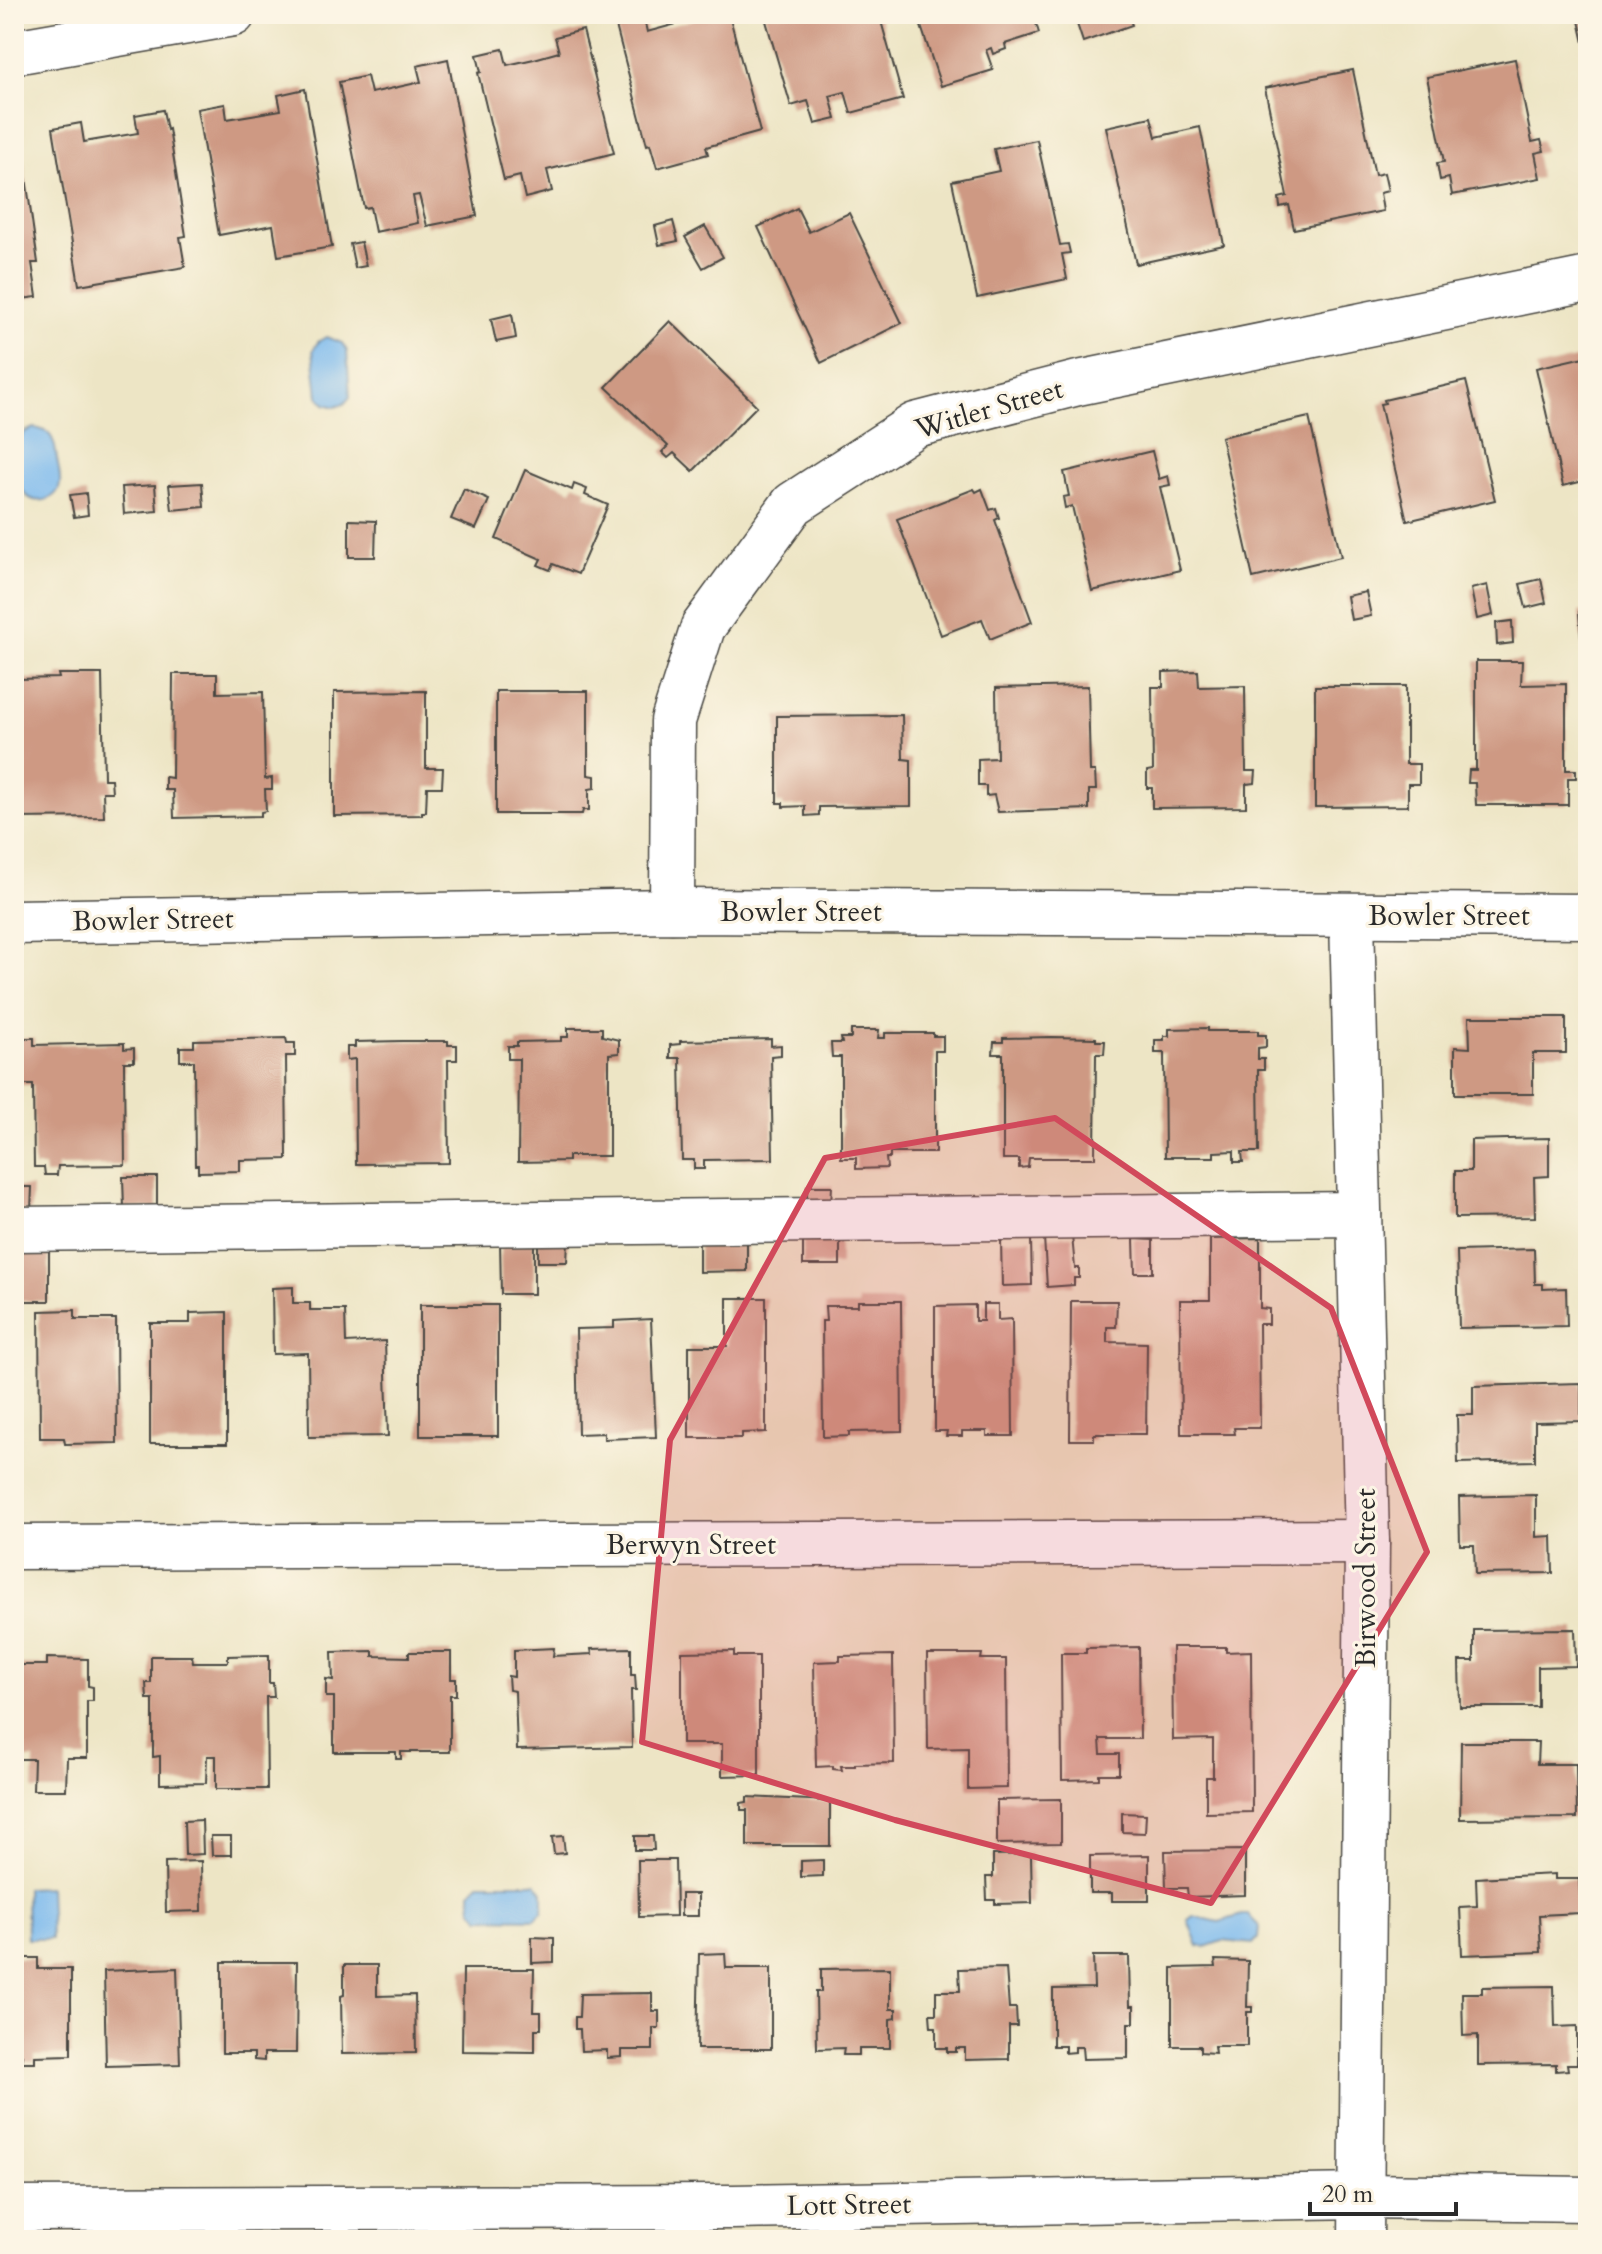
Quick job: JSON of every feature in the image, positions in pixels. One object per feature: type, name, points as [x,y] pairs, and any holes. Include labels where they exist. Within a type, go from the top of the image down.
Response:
[{"type":"street","points":[[14,52],[233,14]]},
{"type":"street","name":"Witler Street","points":[[672,911],[673,721],[703,627],[793,504],[915,425],[1078,383],[1588,279]]},
{"type":"street","name":"Bowler Street","points":[[14,922],[672,911],[1588,916]]},
{"type":"street","name":"Birwood Street","points":[[1352,917],[1367,1542],[1361,2240]]},
{"type":"street","points":[[14,1229],[1359,1214]]},
{"type":"street","name":"Berwyn Street","points":[[14,1547],[1367,1542]]},
{"type":"street","name":"Lott Street","points":[[38,2219],[733,2224],[1361,2196],[1588,2199]]},
{"type":"highlighted area","points":[[1055,1118],[1331,1308],[1427,1552],[1211,1903],[895,1820],[642,1742],[670,1440],[825,1158]]},
{"type":"water","points":[[326,337],[342,343],[347,351],[350,397],[344,404],[335,407],[325,404],[318,396],[313,350]]},
{"type":"water","points":[[34,428],[44,431],[52,439],[60,477],[55,494],[41,501],[30,498],[23,491],[17,465],[19,440],[26,431]]},
{"type":"water","points":[[479,1883],[536,1883],[543,1892],[543,1911],[535,1919],[480,1918],[472,1909],[471,1892]]},
{"type":"water","points":[[49,1887],[51,1939],[27,1939],[26,1888]]},
{"type":"water","points":[[1248,1915],[1259,1926],[1258,1938],[1253,1944],[1222,1941],[1205,1947],[1198,1946],[1188,1920],[1193,1916],[1219,1922]]},
{"type":"building","points":[[701,14],[729,14],[760,132],[706,147],[708,154],[657,168],[650,144],[647,145],[615,22],[643,15],[647,32],[702,17]]},
{"type":"building","points":[[764,14],[879,14],[903,99],[851,113],[845,92],[830,96],[836,119],[815,124],[808,101],[791,106]]},
{"type":"building","points":[[917,14],[1033,14],[1039,33],[1005,44],[1006,49],[993,54],[991,48],[986,50],[993,70],[941,86]]},
{"type":"building","points":[[1070,14],[1147,15],[1130,20],[1132,25],[1083,42],[1076,21],[1073,23]]},
{"type":"building","points":[[1588,14],[1588,56],[1587,56],[1578,16]]},
{"type":"building","points":[[583,30],[614,153],[547,170],[552,191],[525,198],[520,176],[504,180],[478,73],[481,72],[477,55],[503,49],[507,65],[534,59],[559,52],[555,37]]},
{"type":"building","points":[[448,59],[477,216],[427,226],[419,195],[413,196],[418,223],[375,232],[370,207],[364,208],[339,82],[367,76],[371,93],[421,82],[417,66]]},
{"type":"building","points":[[1515,59],[1532,142],[1541,140],[1544,151],[1535,153],[1540,178],[1452,195],[1449,178],[1440,180],[1437,163],[1444,162],[1427,77]]},
{"type":"building","points":[[1353,70],[1375,175],[1384,173],[1388,191],[1380,193],[1383,211],[1294,229],[1289,205],[1280,207],[1279,198],[1287,196],[1265,88]]},
{"type":"building","points":[[305,89],[332,247],[278,256],[273,225],[219,235],[197,109],[225,104],[227,119],[281,110],[278,95]]},
{"type":"building","points":[[163,110],[169,129],[186,236],[180,237],[185,267],[79,285],[53,128],[81,123],[84,142],[138,133],[135,115]]},
{"type":"building","points":[[1151,117],[1156,137],[1200,127],[1224,245],[1136,264],[1106,127]]},
{"type":"building","points":[[20,135],[38,263],[32,263],[37,297],[14,300],[14,136]]},
{"type":"building","points":[[1037,140],[1060,245],[1068,244],[1070,253],[1062,254],[1067,279],[977,298],[952,181],[999,171],[994,149]]},
{"type":"building","points":[[797,208],[809,232],[849,213],[902,323],[821,363],[758,227]]},
{"type":"building","points":[[673,221],[678,241],[659,245],[655,226]]},
{"type":"building","points":[[705,226],[723,257],[703,268],[685,237]]},
{"type":"building","points":[[361,242],[366,266],[355,268],[350,244]]},
{"type":"building","points":[[512,314],[516,338],[496,342],[491,319]]},
{"type":"building","points":[[670,321],[757,406],[693,471],[674,453],[668,458],[662,452],[668,446],[606,387]]},
{"type":"building","points":[[1588,356],[1588,480],[1563,486],[1536,368]]},
{"type":"building","points":[[1466,381],[1495,500],[1407,521],[1380,404],[1385,403],[1384,400]]},
{"type":"building","points":[[1309,417],[1341,557],[1253,578],[1221,437]]},
{"type":"building","points":[[1152,451],[1159,479],[1168,476],[1170,485],[1160,487],[1180,570],[1092,591],[1072,506],[1065,508],[1063,497],[1069,496],[1064,472]]},
{"type":"building","points":[[525,470],[572,490],[574,484],[587,489],[585,495],[608,505],[578,574],[553,564],[550,570],[538,565],[541,559],[496,539]]},
{"type":"building","points":[[202,483],[204,507],[172,510],[169,485]]},
{"type":"building","points":[[155,485],[157,511],[124,514],[122,487]]},
{"type":"building","points":[[464,489],[489,500],[476,529],[451,519]]},
{"type":"building","points":[[974,489],[976,492],[982,489],[990,510],[996,508],[999,518],[995,520],[1032,622],[990,639],[982,619],[941,635],[897,519]]},
{"type":"building","points":[[86,493],[88,515],[74,517],[70,495]]},
{"type":"building","points":[[349,520],[376,521],[375,557],[349,557]]},
{"type":"building","points":[[1541,579],[1546,603],[1526,608],[1520,584]]},
{"type":"building","points":[[1487,585],[1493,615],[1477,619],[1471,589]]},
{"type":"building","points":[[1366,592],[1371,616],[1351,620],[1347,596]]},
{"type":"building","points":[[1588,611],[1588,637],[1581,638],[1579,612]]},
{"type":"building","points":[[1512,621],[1513,643],[1497,645],[1496,623]]},
{"type":"building","points":[[1476,661],[1522,661],[1521,685],[1566,684],[1566,770],[1576,770],[1576,778],[1568,778],[1568,805],[1476,805],[1475,783],[1468,783],[1469,770],[1476,770]]},
{"type":"building","points":[[1198,671],[1199,687],[1245,686],[1246,771],[1256,771],[1255,783],[1246,784],[1246,807],[1152,808],[1152,788],[1147,788],[1147,771],[1153,770],[1152,687],[1163,687],[1163,672]]},
{"type":"building","points":[[58,674],[102,674],[104,779],[111,779],[112,792],[103,792],[104,817],[14,818],[14,694],[17,693],[17,679],[59,678]]},
{"type":"building","points":[[173,674],[217,674],[217,693],[263,692],[265,779],[272,778],[272,789],[265,789],[266,811],[261,812],[261,816],[174,818],[173,790],[165,790],[165,777],[172,778]]},
{"type":"building","points":[[1088,686],[1090,771],[1095,771],[1096,790],[1089,790],[1089,809],[998,812],[994,795],[986,796],[986,786],[978,786],[978,759],[997,758],[996,688]]},
{"type":"building","points":[[1315,686],[1406,686],[1406,764],[1419,764],[1419,784],[1408,784],[1408,806],[1315,807]]},
{"type":"building","points":[[426,691],[426,768],[443,768],[442,787],[427,787],[426,812],[422,815],[334,816],[334,692]]},
{"type":"building","points":[[496,691],[588,691],[588,775],[595,776],[595,788],[589,789],[589,810],[583,810],[582,814],[496,814]]},
{"type":"building","points":[[902,715],[903,759],[911,760],[911,806],[819,807],[819,815],[805,816],[805,806],[783,807],[783,803],[777,803],[777,716]]},
{"type":"building","points":[[1469,1017],[1566,1017],[1566,1053],[1533,1053],[1533,1094],[1455,1094],[1455,1047],[1470,1048]]},
{"type":"building","points":[[568,1028],[602,1028],[602,1036],[619,1040],[619,1053],[609,1054],[609,1156],[568,1156],[568,1161],[518,1162],[519,1059],[508,1059],[508,1046],[517,1046],[517,1042],[561,1041],[561,1037],[568,1037]]},
{"type":"building","points":[[1208,1028],[1208,1031],[1258,1031],[1258,1035],[1266,1035],[1266,1047],[1258,1048],[1258,1059],[1264,1059],[1264,1070],[1258,1070],[1259,1152],[1242,1152],[1243,1162],[1234,1162],[1234,1151],[1214,1152],[1214,1157],[1165,1157],[1164,1053],[1155,1053],[1155,1040],[1164,1040],[1164,1036],[1169,1036],[1169,1029]]},
{"type":"building","points":[[851,1030],[879,1030],[878,1038],[885,1038],[885,1033],[933,1033],[933,1036],[943,1036],[943,1051],[935,1051],[935,1153],[890,1153],[890,1158],[886,1158],[887,1168],[856,1169],[856,1158],[841,1158],[841,1057],[832,1057],[831,1043],[842,1043],[841,1038],[851,1038]]},
{"type":"building","points":[[1052,1037],[1105,1041],[1104,1054],[1096,1054],[1095,1158],[1029,1158],[1028,1167],[1019,1168],[1019,1159],[1003,1159],[1003,1054],[993,1054],[994,1042],[1003,1042],[1003,1038]]},
{"type":"building","points":[[18,1038],[34,1038],[34,1045],[124,1043],[124,1049],[134,1048],[134,1062],[124,1062],[125,1165],[58,1166],[57,1175],[45,1175],[44,1167],[34,1167],[33,1085],[14,1085],[14,1049],[18,1049]]},
{"type":"building","points":[[286,1038],[287,1043],[295,1043],[295,1056],[286,1056],[287,1159],[240,1160],[240,1171],[198,1172],[198,1165],[195,1165],[194,1061],[180,1061],[180,1047],[194,1047],[194,1040]]},
{"type":"building","points":[[771,1039],[771,1046],[781,1045],[781,1055],[771,1056],[773,1159],[704,1160],[704,1169],[694,1169],[694,1160],[682,1160],[680,1058],[670,1058],[670,1045],[680,1044],[680,1041]]},
{"type":"building","points":[[448,1041],[448,1045],[457,1045],[457,1060],[448,1060],[449,1163],[356,1164],[355,1059],[347,1060],[347,1047],[355,1047],[355,1042]]},
{"type":"building","points":[[1549,1138],[1549,1176],[1534,1177],[1535,1217],[1455,1218],[1455,1171],[1471,1171],[1471,1140]]},
{"type":"building","points":[[123,1177],[157,1177],[157,1208],[124,1208]]},
{"type":"building","points":[[807,1186],[832,1186],[831,1203],[807,1204]]},
{"type":"building","points":[[14,1187],[32,1187],[31,1211],[14,1211]]},
{"type":"building","points":[[1072,1236],[1079,1278],[1074,1278],[1074,1285],[1047,1287],[1044,1237]]},
{"type":"building","points":[[1260,1238],[1260,1308],[1269,1309],[1269,1324],[1259,1324],[1260,1428],[1234,1428],[1235,1434],[1181,1434],[1180,1300],[1210,1300],[1210,1239]]},
{"type":"building","points":[[803,1239],[840,1239],[840,1265],[803,1265]]},
{"type":"building","points":[[1031,1239],[1032,1285],[1002,1286],[1001,1240]]},
{"type":"building","points":[[1134,1239],[1153,1240],[1153,1273],[1135,1273]]},
{"type":"building","points":[[538,1240],[568,1240],[567,1262],[538,1262]]},
{"type":"building","points":[[500,1241],[534,1241],[534,1294],[501,1294]]},
{"type":"building","points":[[747,1242],[747,1271],[699,1272],[699,1243]]},
{"type":"building","points":[[14,1243],[49,1243],[49,1301],[14,1301]]},
{"type":"building","points":[[1534,1249],[1535,1284],[1543,1284],[1543,1289],[1566,1288],[1567,1326],[1459,1328],[1457,1251]]},
{"type":"building","points":[[293,1287],[293,1303],[310,1303],[310,1310],[345,1310],[346,1343],[385,1341],[388,1436],[309,1437],[308,1353],[273,1354],[272,1288]]},
{"type":"building","points":[[727,1298],[766,1298],[766,1432],[742,1433],[742,1438],[689,1438],[689,1346],[727,1346]]},
{"type":"building","points":[[858,1301],[901,1301],[902,1431],[849,1432],[849,1436],[823,1437],[822,1321],[826,1321],[825,1306],[858,1306]]},
{"type":"building","points":[[1071,1301],[1117,1301],[1116,1327],[1107,1327],[1107,1342],[1147,1343],[1146,1434],[1094,1434],[1094,1440],[1070,1440]]},
{"type":"building","points":[[983,1304],[998,1304],[998,1320],[1012,1319],[1013,1436],[987,1436],[987,1431],[962,1431],[962,1436],[946,1436],[947,1431],[935,1431],[935,1306],[975,1305],[975,1321],[983,1321]]},
{"type":"building","points":[[420,1305],[498,1305],[498,1436],[420,1436]]},
{"type":"building","points":[[75,1310],[75,1319],[116,1319],[117,1443],[65,1444],[64,1438],[40,1438],[39,1311]]},
{"type":"building","points":[[227,1312],[227,1444],[150,1444],[150,1323],[190,1323],[190,1313]]},
{"type":"building","points":[[651,1319],[656,1437],[604,1439],[604,1433],[578,1434],[576,1329],[614,1328],[614,1321]]},
{"type":"building","points":[[1581,1383],[1581,1421],[1535,1422],[1535,1461],[1458,1463],[1457,1415],[1473,1415],[1473,1386]]},
{"type":"building","points":[[1536,1495],[1536,1537],[1552,1536],[1553,1573],[1475,1574],[1474,1545],[1460,1545],[1459,1497]]},
{"type":"building","points":[[1575,1629],[1576,1666],[1538,1667],[1538,1707],[1460,1707],[1459,1661],[1474,1661],[1474,1630]]},
{"type":"building","points":[[1139,1647],[1140,1739],[1100,1739],[1101,1754],[1119,1754],[1119,1774],[1099,1774],[1099,1779],[1062,1780],[1061,1653],[1086,1653],[1086,1648]]},
{"type":"building","points":[[1172,1647],[1226,1647],[1226,1652],[1251,1651],[1252,1812],[1206,1813],[1206,1777],[1213,1777],[1213,1739],[1173,1740]]},
{"type":"building","points":[[554,1648],[553,1656],[592,1654],[591,1649],[631,1648],[631,1675],[635,1675],[636,1690],[631,1690],[632,1747],[517,1750],[515,1691],[509,1690],[508,1676],[514,1677],[514,1650]]},
{"type":"building","points":[[373,1651],[373,1656],[409,1657],[409,1652],[451,1652],[451,1679],[456,1679],[456,1695],[450,1695],[450,1752],[401,1752],[401,1759],[396,1759],[396,1752],[334,1752],[334,1697],[326,1697],[326,1679],[333,1680],[332,1652]]},
{"type":"building","points":[[734,1651],[734,1656],[759,1656],[759,1775],[722,1776],[722,1744],[682,1744],[682,1652]]},
{"type":"building","points":[[927,1654],[982,1654],[981,1659],[1006,1659],[1007,1788],[968,1789],[968,1748],[928,1749]]},
{"type":"building","points":[[269,1655],[269,1683],[273,1683],[274,1697],[266,1697],[267,1789],[216,1789],[216,1756],[207,1756],[206,1783],[160,1784],[160,1756],[153,1757],[153,1699],[147,1699],[146,1683],[151,1683],[151,1656],[192,1656],[193,1662],[228,1662],[228,1656]]},
{"type":"building","points":[[893,1655],[894,1763],[855,1764],[841,1766],[842,1770],[833,1769],[833,1766],[816,1767],[814,1662],[840,1661],[840,1656]]},
{"type":"building","points":[[47,1658],[88,1659],[88,1686],[93,1687],[93,1701],[87,1701],[87,1758],[67,1758],[66,1790],[33,1790],[34,1759],[14,1759],[14,1665],[47,1665]]},
{"type":"building","points":[[1461,1742],[1538,1742],[1537,1764],[1576,1764],[1577,1818],[1460,1819]]},
{"type":"building","points":[[747,1797],[830,1801],[830,1846],[747,1846],[747,1810],[741,1810],[741,1803],[747,1802]]},
{"type":"building","points":[[1061,1799],[1061,1843],[997,1844],[997,1800]]},
{"type":"building","points":[[1122,1813],[1146,1814],[1145,1833],[1122,1832]]},
{"type":"building","points":[[202,1820],[203,1854],[185,1855],[184,1821]]},
{"type":"building","points":[[211,1836],[231,1836],[231,1855],[212,1855]]},
{"type":"building","points":[[563,1836],[565,1853],[554,1854],[552,1837]]},
{"type":"building","points":[[635,1836],[653,1836],[654,1850],[635,1850]]},
{"type":"building","points":[[1245,1850],[1245,1895],[1188,1897],[1187,1888],[1166,1888],[1165,1851]]},
{"type":"building","points":[[1031,1854],[1032,1903],[995,1904],[995,1900],[987,1900],[986,1877],[993,1877],[993,1855]]},
{"type":"building","points":[[1149,1855],[1149,1901],[1112,1901],[1112,1893],[1090,1893],[1090,1856]]},
{"type":"building","points":[[638,1860],[675,1860],[676,1916],[639,1917]]},
{"type":"building","points":[[823,1860],[823,1876],[801,1877],[801,1861]]},
{"type":"building","points":[[201,1861],[202,1911],[166,1912],[165,1862]]},
{"type":"building","points":[[1555,1874],[1555,1879],[1579,1879],[1581,1913],[1539,1915],[1541,1952],[1462,1955],[1460,1907],[1477,1906],[1476,1878]]},
{"type":"building","points":[[681,1894],[698,1894],[698,1916],[681,1916]]},
{"type":"building","points":[[532,1937],[554,1938],[554,1962],[532,1963]]},
{"type":"building","points":[[725,1953],[726,1968],[771,1968],[771,2049],[697,2049],[699,1954]]},
{"type":"building","points":[[1093,1956],[1129,1956],[1130,2006],[1134,2006],[1134,2023],[1128,2023],[1128,2058],[1083,2059],[1082,2047],[1065,2053],[1065,2046],[1053,2046],[1053,1989],[1094,1988]]},
{"type":"building","points":[[14,1958],[38,1958],[38,1969],[71,1969],[71,2055],[35,2056],[35,2062],[21,2062],[22,2055],[14,2055]]},
{"type":"building","points":[[1215,1960],[1248,1961],[1247,2007],[1252,2007],[1252,2012],[1247,2012],[1247,2046],[1214,2046],[1215,2053],[1200,2052],[1200,2046],[1172,2046],[1172,1968],[1216,1967]]},
{"type":"building","points":[[222,1962],[297,1962],[296,2053],[264,2053],[264,2061],[254,2060],[254,2053],[222,2053]]},
{"type":"building","points":[[344,1965],[377,1965],[377,1996],[415,1995],[416,2053],[342,2054]]},
{"type":"building","points":[[177,1968],[180,2064],[106,2066],[104,1971]]},
{"type":"building","points":[[890,1968],[890,2009],[896,2009],[896,2018],[890,2019],[890,2048],[859,2048],[859,2055],[843,2055],[844,2048],[817,2049],[816,1992],[821,1992],[821,1969]]},
{"type":"building","points":[[1006,1968],[1009,2008],[1016,2008],[1017,2026],[1009,2026],[1009,2059],[965,2060],[965,2048],[947,2052],[947,2048],[936,2048],[936,2027],[931,2027],[930,2014],[936,2014],[936,1991],[960,1991],[959,1969]]},
{"type":"building","points":[[463,1969],[534,1969],[533,2012],[541,2012],[541,2029],[535,2029],[535,2052],[462,2051]]},
{"type":"building","points":[[1554,1986],[1555,2027],[1577,2026],[1577,2064],[1567,2064],[1568,2070],[1556,2071],[1556,2064],[1478,2065],[1478,2035],[1463,2036],[1462,1993],[1482,1993],[1482,1987]]},
{"type":"building","points":[[652,1993],[652,2011],[659,2011],[659,2028],[653,2028],[653,2050],[622,2050],[622,2057],[607,2058],[607,2050],[581,2051],[580,2029],[575,2029],[580,1994]]}]
